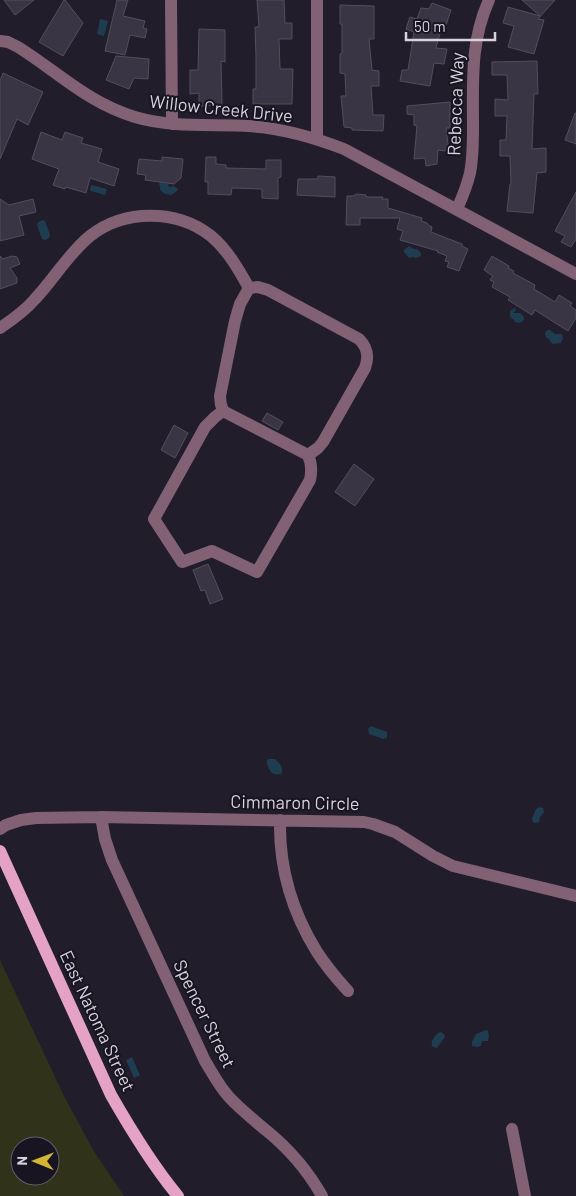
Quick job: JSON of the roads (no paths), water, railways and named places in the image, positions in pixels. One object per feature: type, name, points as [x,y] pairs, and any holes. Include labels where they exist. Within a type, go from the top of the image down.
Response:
[{"type":"main road","name":"East Natoma Street","points":[[0,851],[111,1094],[129,1127],[150,1159],[178,1196]]},
{"type":"street","points":[[171,0],[172,124]]},
{"type":"street","points":[[317,0],[317,139]]},
{"type":"street","name":"Rebecca Way","points":[[456,209],[464,192],[471,165],[474,59],[479,26],[489,0]]},
{"type":"street","name":"Willow Creek Drive","points":[[0,41],[8,42],[18,47],[100,103],[136,117],[172,124],[268,128],[297,133],[344,149],[576,274]]},
{"type":"street","points":[[0,328],[14,319],[34,301],[77,248],[91,235],[120,220],[132,217],[165,217],[184,221],[201,230],[212,237],[223,248],[233,261],[248,288]]},
{"type":"street","points":[[248,288],[258,287],[268,290],[360,339],[367,351],[368,360],[365,368],[323,442],[318,448],[308,454]]},
{"type":"street","points":[[224,411],[205,427],[154,519],[182,562],[212,551],[257,572],[310,480],[312,471],[308,454],[224,411],[220,401],[235,321],[240,304],[248,288]]},
{"type":"street","name":"Cimmaron Circle","points":[[0,829],[21,820],[36,818],[102,817],[358,822],[373,824],[395,832],[453,866],[576,896]]},
{"type":"street","name":"Spencer Street","points":[[102,817],[105,839],[112,860],[205,1062],[228,1096],[286,1148],[303,1168],[322,1196]]},
{"type":"street","points":[[280,820],[283,867],[294,907],[317,953],[348,991]]},
{"type":"street","points":[[512,1129],[526,1196]]},
{"type":"water","points":[[100,19],[108,21],[104,36],[97,34]]},
{"type":"water","points":[[160,182],[178,189],[171,195],[165,194],[160,190]]},
{"type":"water","points":[[91,185],[107,189],[105,195],[91,191]]},
{"type":"water","points":[[43,220],[50,235],[45,240],[42,239],[37,225],[38,222]]},
{"type":"water","points":[[409,246],[417,249],[421,256],[409,258],[404,250]]},
{"type":"water","points":[[515,308],[516,310],[513,313],[520,313],[524,317],[524,320],[520,323],[515,322],[510,317],[510,311]]},
{"type":"water","points":[[547,330],[555,334],[562,334],[561,343],[553,344],[546,337],[545,333]]},
{"type":"water","points":[[371,726],[387,732],[387,738],[383,739],[369,734],[368,729]]},
{"type":"water","points":[[269,759],[275,759],[280,764],[282,768],[281,774],[271,772],[267,764]]},
{"type":"water","points":[[543,808],[544,812],[539,822],[535,823],[532,818],[536,809]]},
{"type":"water","points":[[486,1030],[489,1036],[488,1041],[482,1041],[481,1046],[472,1046],[476,1034]]},
{"type":"water","points":[[441,1032],[445,1037],[437,1048],[433,1047],[433,1039]]},
{"type":"water","points":[[132,1057],[140,1075],[134,1078],[126,1060]]}]
